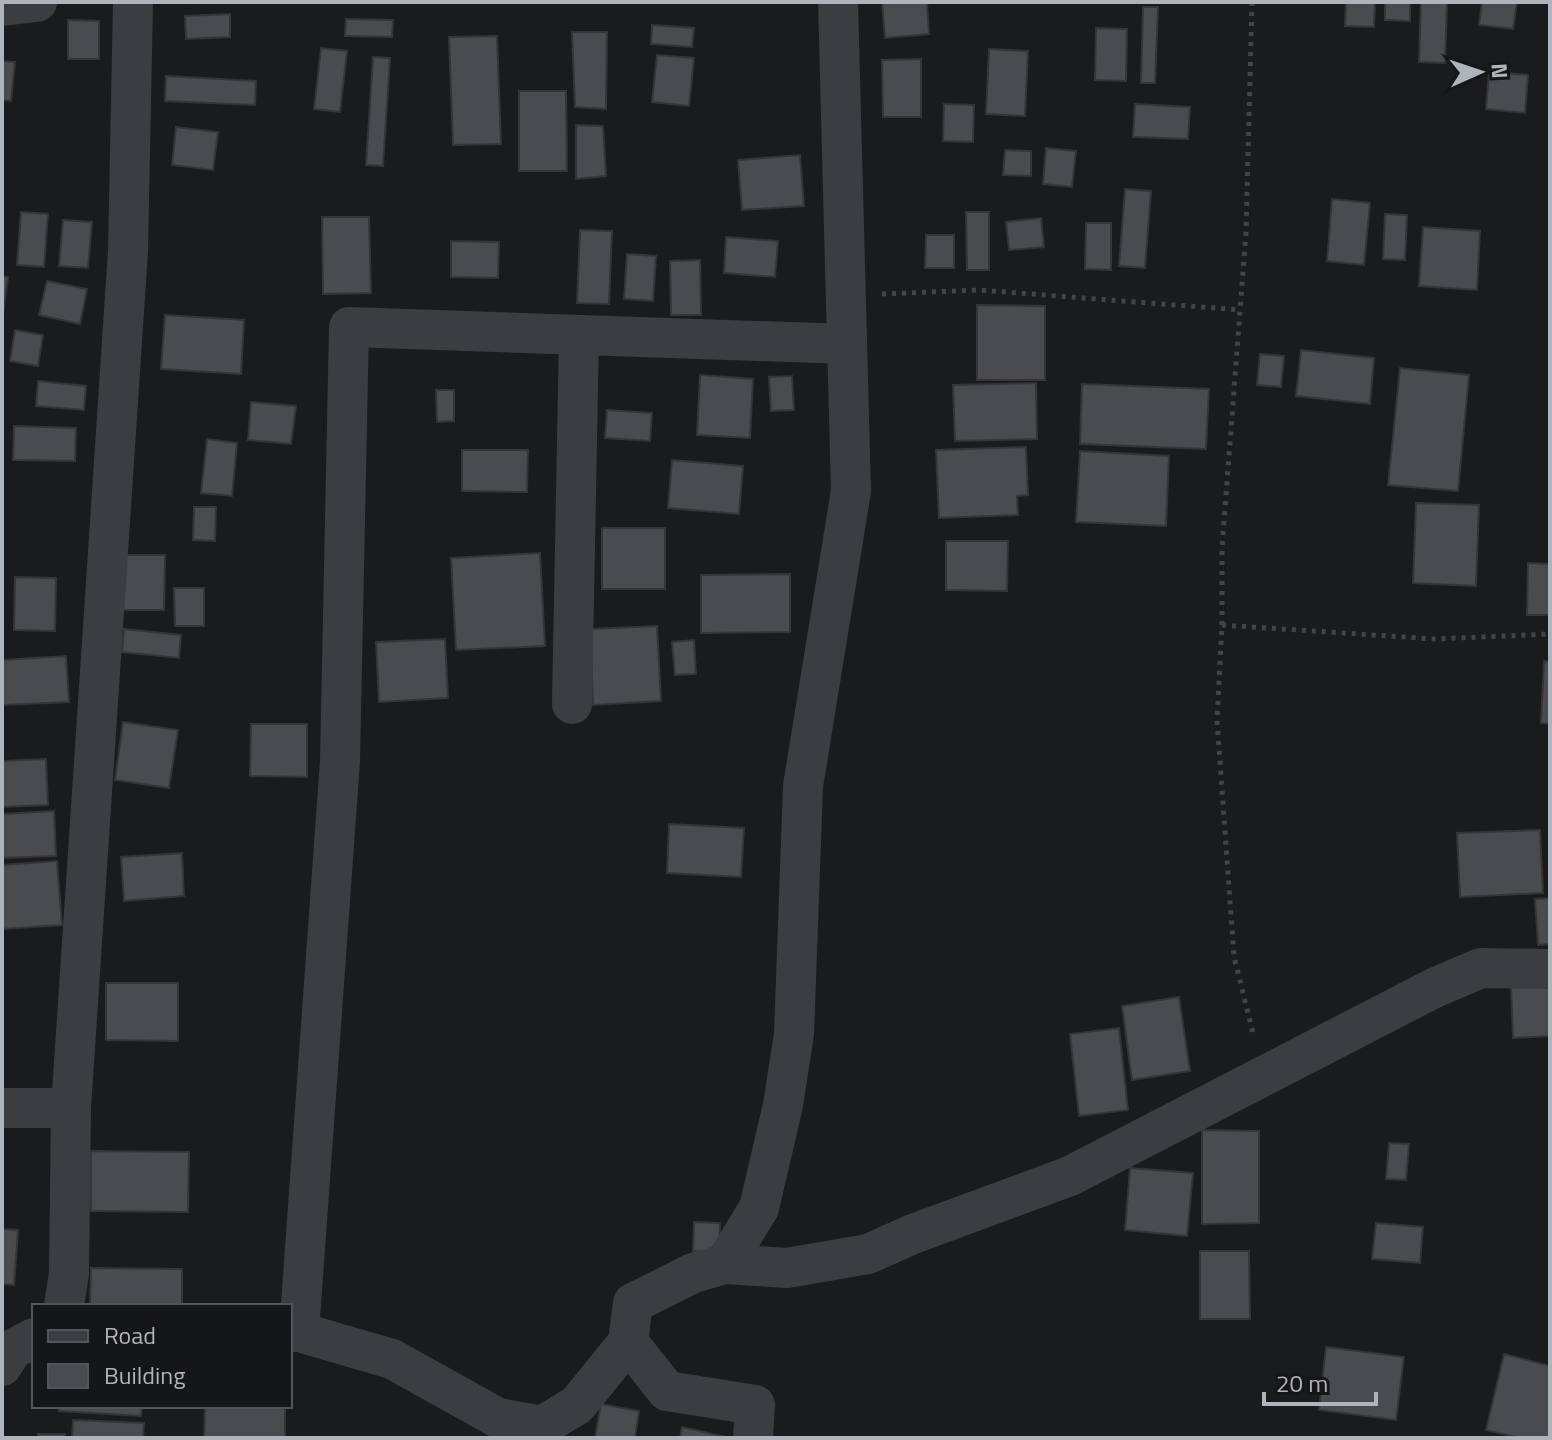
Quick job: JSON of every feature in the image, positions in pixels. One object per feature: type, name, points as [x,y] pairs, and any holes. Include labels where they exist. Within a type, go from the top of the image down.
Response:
[{"type":"street","points":[[2,6],[37,2]]},
{"type":"street","points":[[64,1304],[69,1273],[71,1108],[128,251],[133,2]]},
{"type":"street","points":[[725,1264],[759,1208],[783,1105],[794,1034],[803,786],[851,491],[838,2]]},
{"type":"street","points":[[847,344],[349,327],[340,761],[295,1332],[392,1359],[498,1418],[542,1426],[577,1405],[628,1342],[633,1303],[693,1273],[725,1264],[787,1268],[868,1254],[913,1234],[1070,1176],[1434,988],[1481,968],[1550,969]]},
{"type":"street","points":[[572,704],[579,335]]},
{"type":"street","points":[[2,1108],[71,1108]]},
{"type":"street","points":[[2,1366],[13,1349],[32,1339]]},
{"type":"street","points":[[628,1342],[667,1391],[755,1405],[753,1438]]},
{"type":"path","points":[[1252,2],[1246,232],[1222,548],[1217,720],[1234,957],[1252,1025],[1261,1079]]},
{"type":"path","points":[[846,296],[979,290],[1240,310]]},
{"type":"path","points":[[1222,625],[1434,639],[1550,634]]},
{"type":"building","points":[[882,2],[927,2],[929,34],[885,38]]},
{"type":"building","points":[[1346,2],[1375,2],[1374,27],[1345,26]]},
{"type":"building","points":[[1385,2],[1410,2],[1410,21],[1385,20]]},
{"type":"building","points":[[1421,2],[1447,2],[1445,63],[1419,62]]},
{"type":"building","points":[[1482,2],[1517,2],[1513,29],[1479,25]]},
{"type":"building","points":[[1143,7],[1158,7],[1155,83],[1141,83]]},
{"type":"building","points":[[230,14],[230,37],[186,39],[185,16]]},
{"type":"building","points":[[346,19],[393,20],[392,37],[345,36]]},
{"type":"building","points":[[68,20],[99,21],[99,59],[68,59]]},
{"type":"building","points":[[652,25],[694,28],[692,47],[651,44]]},
{"type":"building","points":[[1096,28],[1127,29],[1126,81],[1095,80]]},
{"type":"building","points":[[572,32],[607,32],[606,109],[575,107]]},
{"type":"building","points":[[497,36],[501,144],[453,145],[449,37]]},
{"type":"building","points":[[321,48],[347,51],[340,112],[314,109]]},
{"type":"building","points":[[989,49],[1028,51],[1025,116],[986,114]]},
{"type":"building","points":[[657,55],[694,58],[689,106],[652,102]]},
{"type":"building","points":[[373,57],[390,58],[383,166],[366,165]]},
{"type":"building","points":[[921,59],[921,117],[883,117],[882,60]]},
{"type":"building","points":[[2,61],[15,62],[11,101],[2,100]]},
{"type":"building","points":[[1489,72],[1528,75],[1525,113],[1486,109]]},
{"type":"building","points":[[166,76],[256,81],[255,105],[165,101]]},
{"type":"building","points":[[519,91],[566,91],[567,171],[519,171]]},
{"type":"building","points":[[944,104],[974,105],[973,142],[943,141]]},
{"type":"building","points":[[1135,104],[1190,107],[1188,139],[1133,137]]},
{"type":"building","points":[[576,125],[603,126],[606,176],[576,179]]},
{"type":"building","points":[[176,127],[218,132],[213,170],[172,165]]},
{"type":"building","points":[[1046,148],[1076,151],[1072,187],[1043,184]]},
{"type":"building","points":[[1005,150],[1031,151],[1031,176],[1003,175]]},
{"type":"building","points":[[800,155],[804,206],[742,210],[738,160]]},
{"type":"building","points":[[1125,189],[1151,191],[1145,268],[1119,266]]},
{"type":"building","points":[[1332,199],[1370,203],[1364,265],[1327,261]]},
{"type":"building","points":[[21,212],[48,214],[44,267],[17,265]]},
{"type":"building","points":[[966,212],[989,212],[989,270],[967,270]]},
{"type":"building","points":[[1385,214],[1407,215],[1405,260],[1383,259]]},
{"type":"building","points":[[322,217],[369,217],[371,293],[323,294]]},
{"type":"building","points":[[1041,218],[1044,247],[1009,250],[1006,222]]},
{"type":"building","points":[[63,220],[92,222],[88,268],[59,266]]},
{"type":"building","points":[[1086,223],[1111,223],[1111,270],[1085,269]]},
{"type":"building","points":[[1423,227],[1480,231],[1477,290],[1419,286]]},
{"type":"building","points":[[580,230],[612,231],[609,304],[577,303]]},
{"type":"building","points":[[926,235],[954,235],[954,268],[925,268]]},
{"type":"building","points":[[726,237],[778,241],[775,277],[724,273]]},
{"type":"building","points":[[451,241],[499,242],[498,278],[451,277]]},
{"type":"building","points":[[627,254],[656,256],[653,301],[624,299]]},
{"type":"building","points":[[700,260],[701,315],[671,315],[670,261]]},
{"type":"building","points":[[2,276],[8,277],[3,314],[2,314]]},
{"type":"building","points":[[47,281],[87,289],[80,324],[39,315]]},
{"type":"building","points":[[977,305],[1045,306],[1045,380],[977,380]]},
{"type":"building","points":[[165,315],[244,320],[241,374],[161,369]]},
{"type":"building","points":[[15,330],[43,335],[38,366],[10,361]]},
{"type":"building","points":[[1301,350],[1374,358],[1370,404],[1296,396]]},
{"type":"building","points":[[1260,354],[1284,356],[1281,387],[1257,385]]},
{"type":"building","points":[[1400,368],[1469,375],[1458,491],[1388,485]]},
{"type":"building","points":[[700,375],[753,379],[750,438],[697,435]]},
{"type":"building","points":[[792,376],[794,410],[771,411],[769,377]]},
{"type":"building","points":[[38,381],[86,386],[84,410],[36,406]]},
{"type":"building","points":[[1036,383],[1037,439],[955,441],[953,385]]},
{"type":"building","points":[[1082,384],[1209,389],[1206,449],[1080,444]]},
{"type":"building","points":[[436,390],[454,390],[454,421],[437,422]]},
{"type":"building","points":[[251,402],[296,406],[291,444],[248,440]]},
{"type":"building","points":[[607,410],[652,413],[650,441],[605,438]]},
{"type":"building","points":[[14,426],[76,428],[75,461],[13,460]]},
{"type":"building","points":[[207,439],[237,443],[232,496],[201,493]]},
{"type":"building","points":[[1026,447],[1028,495],[1017,496],[1018,515],[939,518],[936,450]]},
{"type":"building","points":[[462,450],[528,450],[527,492],[462,491]]},
{"type":"building","points":[[1080,451],[1169,456],[1166,526],[1076,522]]},
{"type":"building","points":[[672,460],[743,466],[739,514],[668,508]]},
{"type":"building","points":[[1416,503],[1479,505],[1476,586],[1413,583]]},
{"type":"building","points":[[194,507],[216,507],[215,541],[193,540]]},
{"type":"building","points":[[602,528],[665,528],[665,589],[602,589]]},
{"type":"building","points":[[946,541],[1008,541],[1007,591],[946,590]]},
{"type":"building","points":[[540,553],[545,646],[456,650],[451,558]]},
{"type":"building","points":[[122,555],[165,555],[164,610],[121,610]]},
{"type":"building","points":[[1528,563],[1550,564],[1550,615],[1527,615]]},
{"type":"building","points":[[790,574],[790,632],[701,633],[701,575]]},
{"type":"building","points":[[15,577],[56,578],[55,631],[14,630]]},
{"type":"building","points":[[174,588],[204,588],[204,626],[175,626]]},
{"type":"building","points":[[657,626],[661,701],[593,705],[590,629]]},
{"type":"building","points":[[124,629],[181,635],[179,658],[122,652]]},
{"type":"building","points":[[445,639],[448,698],[379,702],[376,642]]},
{"type":"building","points":[[694,640],[696,674],[675,675],[672,642]]},
{"type":"building","points":[[66,656],[69,702],[3,705],[2,660]]},
{"type":"building","points":[[1544,661],[1550,662],[1550,724],[1541,723]]},
{"type":"building","points":[[123,722],[178,730],[169,788],[115,780]]},
{"type":"building","points":[[251,724],[307,724],[307,777],[250,776]]},
{"type":"building","points":[[46,759],[48,805],[2,807],[2,761]]},
{"type":"building","points":[[54,811],[56,856],[2,858],[2,814]]},
{"type":"building","points":[[669,824],[744,828],[741,877],[667,873]]},
{"type":"building","points":[[1540,830],[1543,893],[1460,897],[1457,833]]},
{"type":"building","points":[[182,853],[184,896],[124,901],[121,857]]},
{"type":"building","points":[[57,861],[62,925],[2,929],[2,865]]},
{"type":"building","points":[[1550,898],[1550,944],[1538,945],[1535,899]]},
{"type":"building","points":[[106,983],[178,983],[178,1041],[106,1040]]},
{"type":"building","points":[[1550,984],[1550,1036],[1513,1038],[1511,986]]},
{"type":"building","points":[[1179,997],[1190,1071],[1132,1080],[1122,1006]]},
{"type":"building","points":[[1119,1028],[1128,1110],[1079,1116],[1070,1034]]},
{"type":"building","points":[[1202,1130],[1259,1131],[1259,1223],[1202,1224]]},
{"type":"building","points":[[1389,1143],[1409,1144],[1406,1180],[1386,1179]]},
{"type":"building","points":[[91,1151],[189,1152],[188,1212],[91,1211]]},
{"type":"building","points":[[1130,1168],[1193,1173],[1187,1236],[1125,1230]]},
{"type":"building","points":[[694,1222],[720,1223],[719,1252],[693,1251]]},
{"type":"building","points":[[1376,1223],[1423,1227],[1420,1263],[1372,1259]]},
{"type":"building","points":[[2,1229],[18,1230],[14,1285],[2,1284]]},
{"type":"building","points":[[1200,1251],[1249,1251],[1250,1319],[1200,1319]]},
{"type":"building","points":[[91,1268],[182,1269],[182,1304],[90,1304]]},
{"type":"building","points":[[1326,1347],[1404,1357],[1396,1420],[1319,1410]]},
{"type":"building","points":[[1504,1354],[1550,1366],[1550,1438],[1520,1438],[1486,1430]]},
{"type":"building","points":[[601,1404],[639,1411],[635,1438],[595,1438]]},
{"type":"building","points":[[59,1408],[142,1408],[141,1416],[59,1411]]},
{"type":"building","points":[[205,1408],[285,1408],[285,1438],[204,1438]]},
{"type":"building","points":[[73,1420],[144,1423],[143,1438],[72,1438]]},
{"type":"building","points":[[682,1427],[726,1437],[726,1438],[680,1438]]},
{"type":"building","points":[[38,1434],[65,1434],[65,1438],[38,1438]]}]
